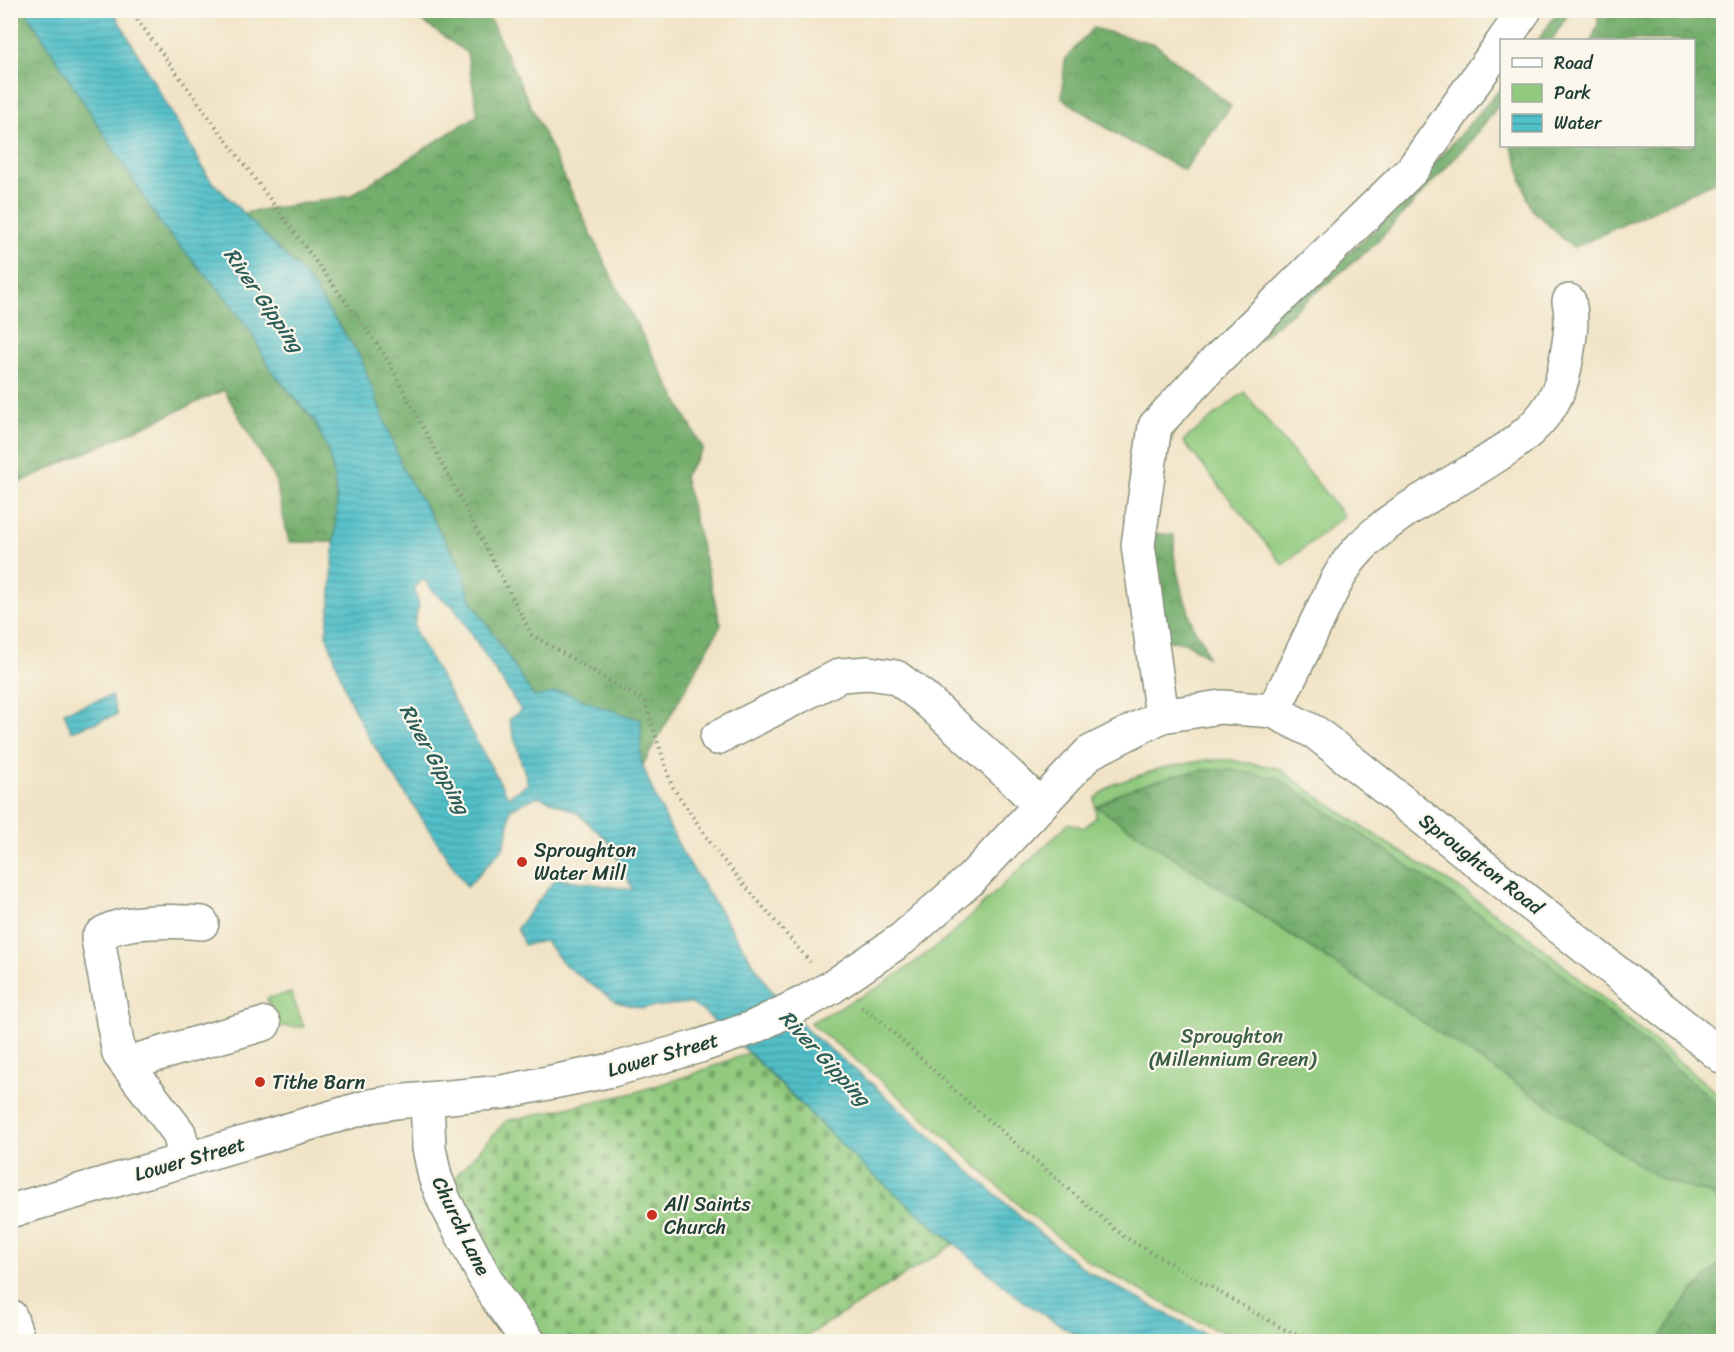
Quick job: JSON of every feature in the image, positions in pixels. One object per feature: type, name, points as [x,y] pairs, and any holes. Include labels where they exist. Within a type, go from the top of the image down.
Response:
[{"type":"street","points":[[1505,39],[1525,10]]},
{"type":"street","points":[[1162,716],[1137,545],[1155,426],[1211,366],[1412,170],[1500,46]]},
{"type":"street","points":[[1273,711],[1332,590],[1350,559],[1365,542],[1425,499],[1503,453],[1534,426],[1545,412],[1558,392],[1564,369],[1570,336],[1569,301]]},
{"type":"street","points":[[717,738],[841,675],[869,673],[896,677],[924,698],[1040,805]]},
{"type":"street","name":"Lower Street","points":[[10,1211],[370,1106],[395,1101],[503,1092],[550,1084],[700,1046],[752,1028],[819,994],[902,939],[971,879],[1089,753],[1162,716],[1221,707]]},
{"type":"street","name":"Sproughton Road","points":[[1221,707],[1273,711],[1316,733],[1724,1058]]},
{"type":"street","points":[[186,1160],[179,1133],[120,1054],[99,943],[101,934],[105,930],[139,923],[169,920],[202,922]]},
{"type":"street","points":[[127,1063],[264,1024]]},
{"type":"street","name":"Church Lane","points":[[427,1099],[429,1148],[435,1177],[445,1202],[489,1284],[529,1341]]},
{"type":"street","points":[[10,1316],[19,1341]]},
{"type":"path","points":[[130,10],[385,355],[532,635],[645,702],[672,786],[819,994],[879,1019],[963,1098],[1123,1236],[1283,1329],[1319,1341]]},
{"type":"green space","points":[[26,10],[162,226],[228,300],[252,334],[271,370],[314,421],[327,448],[334,474],[337,503],[335,542],[289,542],[275,479],[224,390],[11,486],[10,11]]},
{"type":"green space","points":[[1559,10],[1570,11],[1553,39],[1539,39]]},
{"type":"green space","points":[[408,11],[486,11],[613,280],[703,449],[684,476],[721,625],[643,765],[596,705],[563,691],[534,697],[470,598],[461,567],[403,469],[360,356],[305,276],[243,213],[350,196],[478,115],[467,53]]},
{"type":"green space","points":[[1598,11],[1723,11],[1723,178],[1573,248],[1531,208],[1518,161],[1511,147],[1695,147],[1695,39],[1592,39],[1598,24]]},
{"type":"green space","points":[[1093,28],[1155,44],[1231,106],[1184,170],[1121,137],[1062,98],[1065,59]]},
{"type":"green space","points":[[1500,89],[1500,103],[1469,143],[1374,245],[1210,380],[1176,427],[1151,493],[1147,533],[1174,535],[1174,556],[1180,584],[1194,629],[1203,641],[1207,656],[1185,642],[1158,640],[1140,583],[1135,523],[1140,493],[1160,428],[1184,392],[1211,366],[1364,240]]},
{"type":"green space","points":[[1244,392],[1344,516],[1283,565],[1183,441]]},
{"type":"green space","name":"Sproughton (Millennium Green)","points":[[1206,760],[1230,760],[1278,768],[1533,940],[1723,1098],[1723,1341],[1243,1341],[1187,1316],[1088,1261],[1023,1209],[941,1133],[810,1023],[877,988],[945,940],[1069,823],[1084,828],[1096,817],[1095,798],[1114,784],[1162,768]]},
{"type":"green space","points":[[1205,770],[1230,770],[1278,778],[1533,950],[1702,1090],[1723,1109],[1723,1206],[1710,1194],[1662,1180],[1097,807],[1121,792],[1175,775]]},
{"type":"green space","points":[[291,993],[304,1027],[275,1026],[267,998]]},
{"type":"green space","points":[[748,1053],[863,1166],[954,1244],[799,1341],[546,1341],[492,1269],[456,1193],[456,1176],[506,1121],[630,1094]]},
{"type":"green space","points":[[1723,1260],[1723,1341],[1659,1341],[1682,1304]]},
{"type":"water","name":"River Gipping","points":[[26,11],[113,11],[209,178],[305,276],[360,356],[403,469],[461,567],[470,598],[534,697],[563,691],[641,720],[641,761],[655,797],[683,854],[770,989],[810,1033],[871,1083],[1023,1219],[1087,1271],[1217,1341],[1086,1341],[1022,1301],[863,1166],[759,1062],[705,1013],[690,1003],[642,1008],[616,1002],[567,967],[545,941],[524,945],[517,928],[556,878],[633,890],[608,841],[576,812],[538,796],[510,809],[508,831],[503,848],[467,887],[369,738],[349,699],[326,634],[337,503],[334,474],[327,448],[315,421],[271,370],[252,334],[228,300],[162,226]],"holes":[[[423,579],[438,596],[453,606],[521,710],[509,720],[528,784],[508,797],[417,635],[414,623],[419,605],[414,589]]]},
{"type":"water","points":[[111,696],[117,715],[71,731],[64,712]]},
{"type":"place","name":"Sproughton Water Mill","points":[[522,862]]},
{"type":"place","name":"Tithe Barn","points":[[260,1082]]},
{"type":"place","name":"All Saints Church","points":[[652,1215]]}]
